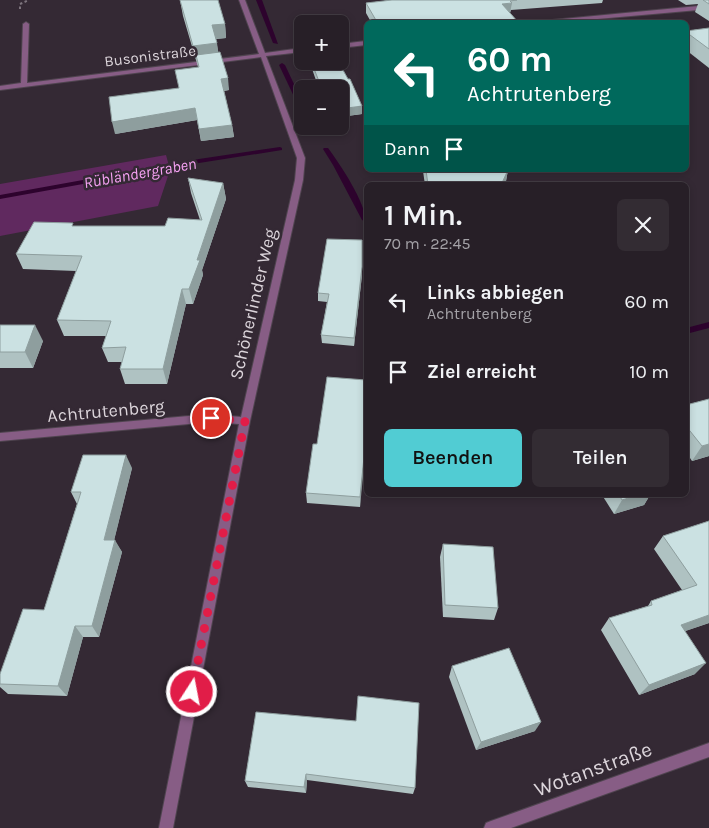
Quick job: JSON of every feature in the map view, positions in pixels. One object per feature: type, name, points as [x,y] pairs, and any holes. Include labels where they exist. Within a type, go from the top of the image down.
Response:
[{"type":"street","name":"Schönerlinder Weg","points":[[166,828],[245,421],[299,180],[300,158],[242,0]]},
{"type":"street","points":[[573,20],[709,7]]},
{"type":"street","points":[[24,85],[26,24]]},
{"type":"street","points":[[349,45],[364,43]]},
{"type":"street","name":"Busonistraße","points":[[0,88],[294,51]]},
{"type":"street","name":"Achtrutenberg","points":[[0,437],[211,418],[245,421]]},
{"type":"street","name":"Wotanstraße","points":[[491,828],[709,750]]},
{"type":"shaded area","points":[[166,155],[170,170],[158,206],[0,236],[0,184]]},
{"type":"building","points":[[180,0],[218,0],[225,24],[212,25],[217,43],[193,46]]},
{"type":"building","points":[[392,0],[517,0],[510,1],[512,3],[502,4],[516,20],[376,20],[366,3]]},
{"type":"building","points":[[709,28],[709,49],[689,34],[689,31]]},
{"type":"building","points":[[220,52],[228,78],[221,79],[232,125],[199,129],[195,108],[112,122],[109,97],[179,88],[175,70],[199,67],[196,55]]},
{"type":"building","points":[[315,70],[343,70],[348,79],[350,79],[362,106],[349,108],[349,80],[318,80]]},
{"type":"building","points":[[426,172],[507,172],[502,182],[428,182]]},
{"type":"building","points":[[188,178],[223,183],[197,260],[200,260],[189,289],[182,289],[163,369],[120,369],[126,347],[102,348],[111,321],[57,320],[82,256],[16,254],[34,222],[73,223],[72,226],[165,226],[168,218],[202,220]]},
{"type":"building","points":[[327,239],[362,240],[362,267],[354,338],[321,335],[329,294],[318,293]]},
{"type":"building","points":[[0,325],[35,325],[25,352],[0,352]]},
{"type":"building","points":[[327,377],[364,380],[364,457],[360,497],[306,493],[313,444],[317,444]]},
{"type":"building","points":[[709,399],[709,444],[702,446],[689,430],[689,404]]},
{"type":"building","points":[[83,455],[126,455],[104,540],[115,540],[92,626],[75,626],[58,686],[0,684],[0,674],[23,609],[44,610],[81,492],[71,492]]},
{"type":"building","points":[[620,497],[632,497],[622,500]]},
{"type":"building","points":[[709,521],[709,615],[681,625],[706,663],[649,685],[609,618],[652,605],[651,601],[697,585],[663,536]]},
{"type":"building","points":[[443,544],[493,547],[498,608],[445,605]]},
{"type":"building","points":[[509,648],[541,722],[481,742],[452,666]]},
{"type":"building","points":[[358,696],[419,703],[415,788],[306,774],[304,787],[245,781],[256,712],[356,721]]},
{"type":"waterway","points":[[259,0],[276,43]]},
{"type":"waterway","points":[[282,65],[294,90]]},
{"type":"waterway","name":"Rübländergraben","points":[[0,197],[199,161],[280,149]]},
{"type":"waterway","name":"Rübländergraben","points":[[326,149],[337,165],[364,216]]},
{"type":"waterway","name":"Rübländergraben","points":[[689,330],[709,325]]},
{"type":"route","points":[[192,692],[245,421],[211,418]]}]
